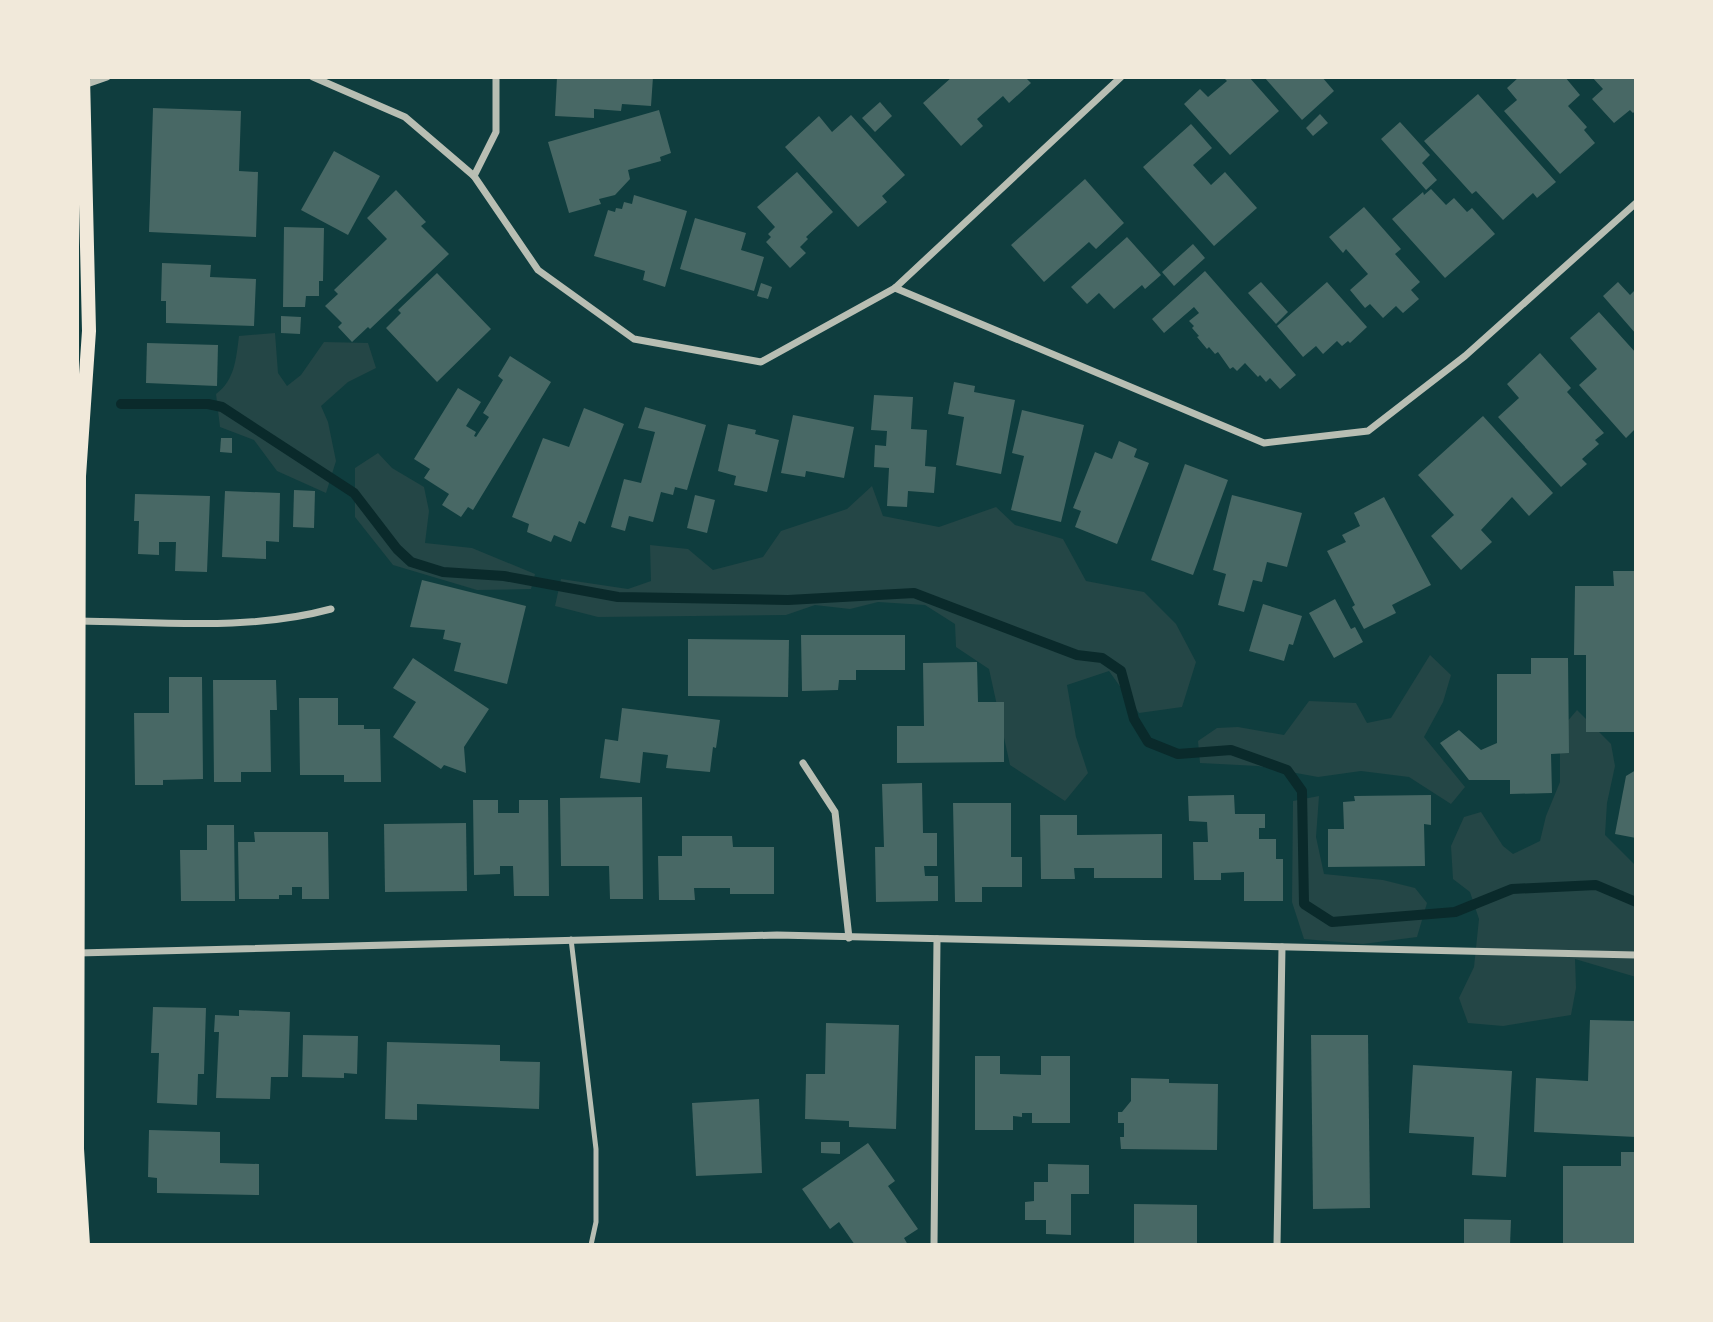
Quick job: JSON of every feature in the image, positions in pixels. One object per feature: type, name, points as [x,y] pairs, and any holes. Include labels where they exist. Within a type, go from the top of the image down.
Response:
[{"type":"main road","points":[[81,84],[89,331],[79,476],[77,1149],[83,1245]]},
{"type":"street","points":[[81,84],[107,77]]},
{"type":"street","points":[[313,77],[405,117],[474,176],[538,270],[634,339],[761,362],[895,288],[1121,77]]},
{"type":"street","points":[[474,176],[496,132],[496,77]]},
{"type":"street","points":[[895,288],[1264,443],[1368,431],[1465,356],[1636,203]]},
{"type":"street","points":[[79,621],[246,623],[277,621],[331,609]]},
{"type":"street","points":[[803,763],[835,812],[849,938]]},
{"type":"street","points":[[78,954],[777,935],[1636,954]]},
{"type":"street","points":[[933,1245],[937,939]]},
{"type":"street","points":[[1278,1245],[1282,947]]},
{"type":"lane","points":[[571,939],[596,1149],[596,1222],[591,1245]]},
{"type":"shaded area","points":[[275,333],[278,373],[287,386],[301,375],[324,342],[368,343],[376,368],[348,382],[321,406],[328,422],[336,461],[326,493],[277,471],[254,440],[220,427],[216,394],[231,376],[239,336]]},
{"type":"shaded area","points":[[378,453],[392,468],[424,487],[429,511],[425,543],[472,548],[535,574],[531,589],[477,590],[393,565],[355,517],[355,468]]},
{"type":"shaded area","points":[[872,486],[883,516],[939,527],[996,507],[1015,525],[1063,539],[1086,581],[1144,592],[1176,624],[1196,662],[1182,707],[1139,713],[1109,671],[1067,685],[1076,737],[1088,773],[1065,801],[1010,765],[989,669],[956,647],[955,624],[925,605],[878,602],[850,609],[815,605],[786,615],[598,617],[555,606],[561,579],[628,589],[651,581],[650,545],[688,549],[713,570],[763,557],[781,531],[847,509]]},
{"type":"shaded area","points":[[1430,655],[1451,675],[1443,702],[1424,737],[1465,787],[1451,804],[1409,777],[1361,771],[1318,777],[1258,766],[1200,763],[1198,741],[1217,728],[1238,727],[1284,735],[1309,701],[1356,703],[1367,723],[1391,718]]},
{"type":"shaded area","points":[[1577,710],[1611,744],[1615,766],[1607,803],[1605,835],[1636,866],[1636,977],[1575,959],[1576,988],[1571,1015],[1503,1026],[1468,1023],[1459,998],[1474,967],[1479,919],[1470,892],[1453,879],[1451,846],[1464,817],[1481,812],[1503,846],[1513,854],[1540,841],[1546,816],[1560,782],[1560,730]]},
{"type":"shaded area","points":[[1319,796],[1316,837],[1324,874],[1383,880],[1415,888],[1427,903],[1417,937],[1363,944],[1304,939],[1292,902],[1293,801]]},
{"type":"building","points":[[557,77],[653,77],[651,106],[622,104],[621,111],[594,109],[594,118],[555,116]]},
{"type":"building","points":[[952,77],[1025,77],[1031,83],[1009,103],[1003,96],[977,119],[983,126],[961,146],[923,103]]},
{"type":"building","points":[[1227,77],[1249,77],[1279,111],[1230,155],[1184,104],[1200,89],[1208,97],[1227,81]]},
{"type":"building","points":[[1264,77],[1322,77],[1334,91],[1302,120]]},
{"type":"building","points":[[1519,77],[1565,77],[1580,95],[1568,106],[1587,127],[1584,130],[1595,143],[1560,174],[1504,111],[1517,100],[1507,88]]},
{"type":"building","points":[[1592,77],[1636,77],[1636,110],[1633,113],[1630,110],[1614,123],[1592,99],[1603,89]]},
{"type":"building","points":[[1478,94],[1556,182],[1537,198],[1533,193],[1503,220],[1476,191],[1472,194],[1424,141]]},
{"type":"building","points":[[880,102],[892,116],[875,132],[862,118]]},
{"type":"building","points":[[153,108],[241,111],[239,171],[258,172],[256,237],[149,232]]},
{"type":"building","points":[[659,110],[671,153],[660,157],[661,161],[628,170],[630,179],[615,195],[599,199],[601,204],[569,213],[548,142]]},
{"type":"building","points":[[1320,114],[1328,123],[1313,136],[1306,128]]},
{"type":"building","points":[[851,115],[905,175],[882,196],[887,202],[858,227],[785,147],[819,116],[832,132]]},
{"type":"building","points":[[1400,122],[1430,155],[1422,163],[1437,180],[1426,190],[1381,139]]},
{"type":"building","points":[[1191,124],[1212,148],[1193,165],[1211,185],[1225,172],[1257,208],[1214,246],[1143,167]]},
{"type":"building","points":[[334,151],[380,176],[348,235],[301,210]]},
{"type":"building","points":[[797,172],[833,212],[806,237],[808,239],[800,247],[806,253],[790,268],[766,242],[771,237],[768,234],[775,227],[757,207]]},
{"type":"building","points":[[1085,179],[1124,223],[1096,249],[1089,242],[1044,282],[1011,245]]},
{"type":"building","points":[[1431,189],[1446,205],[1454,198],[1467,212],[1472,208],[1495,234],[1445,278],[1392,219],[1423,192],[1424,195]]},
{"type":"building","points":[[396,190],[426,222],[421,226],[449,254],[370,329],[368,327],[352,342],[338,327],[342,323],[325,306],[338,294],[334,290],[387,239],[367,218]]},
{"type":"building","points":[[634,195],[687,211],[665,287],[643,280],[645,271],[594,256],[608,210],[615,212],[616,208],[622,209],[624,202],[632,204]]},
{"type":"building","points":[[1364,207],[1401,249],[1395,254],[1420,282],[1411,290],[1419,299],[1403,313],[1396,306],[1383,318],[1370,304],[1365,308],[1350,290],[1368,274],[1346,249],[1343,253],[1329,237]]},
{"type":"building","points":[[695,218],[746,233],[741,250],[764,257],[754,291],[680,269]]},
{"type":"building","points":[[284,227],[324,228],[323,281],[319,281],[319,296],[306,296],[305,307],[283,307]]},
{"type":"building","points":[[1127,237],[1161,275],[1145,289],[1142,285],[1114,309],[1099,293],[1087,304],[1071,287]]},
{"type":"building","points":[[1193,244],[1205,258],[1174,286],[1162,272]]},
{"type":"building","points":[[162,263],[211,265],[210,277],[256,279],[254,326],[166,323],[166,301],[161,301]]},
{"type":"building","points":[[1205,271],[1296,375],[1280,389],[1270,378],[1266,382],[1260,375],[1258,377],[1245,363],[1237,371],[1233,367],[1230,369],[1218,352],[1215,354],[1209,347],[1207,349],[1189,321],[1199,313],[1194,307],[1164,333],[1152,319]]},
{"type":"building","points":[[437,273],[491,329],[437,382],[386,328],[401,313],[398,310]]},
{"type":"building","points":[[1261,282],[1288,312],[1276,324],[1248,293]]},
{"type":"building","points":[[1327,282],[1367,327],[1350,343],[1348,341],[1342,346],[1337,341],[1323,354],[1316,346],[1303,357],[1277,326]]},
{"type":"building","points":[[1618,282],[1630,295],[1636,289],[1636,334],[1603,296]]},
{"type":"building","points":[[761,283],[772,287],[768,299],[757,296]]},
{"type":"building","points":[[1599,312],[1636,353],[1636,428],[1626,438],[1579,385],[1597,369],[1570,338]]},
{"type":"building","points":[[281,316],[301,317],[300,334],[281,333]]},
{"type":"building","points":[[147,343],[218,345],[217,386],[146,383]]},
{"type":"building","points":[[1540,353],[1571,388],[1567,392],[1604,433],[1595,440],[1599,444],[1582,459],[1587,464],[1561,487],[1498,417],[1519,398],[1507,384]]},
{"type":"building","points":[[510,356],[551,382],[473,510],[468,507],[461,517],[442,505],[449,494],[424,478],[430,469],[414,459],[458,388],[481,402],[466,426],[476,432],[476,437],[489,417],[483,413],[503,380],[498,376]]},
{"type":"building","points":[[954,382],[975,386],[974,392],[1015,400],[1001,474],[956,465],[964,417],[948,414]]},
{"type":"building","points":[[874,395],[913,397],[911,429],[927,430],[925,466],[936,467],[934,493],[908,491],[907,507],[887,506],[889,468],[874,467],[875,445],[886,446],[887,431],[871,430]]},
{"type":"building","points":[[645,407],[706,425],[687,490],[675,487],[673,495],[661,492],[653,522],[629,516],[625,531],[611,527],[624,479],[641,483],[655,432],[638,428]]},
{"type":"building","points":[[584,408],[624,424],[585,524],[579,521],[571,542],[554,535],[551,542],[527,532],[529,524],[512,517],[543,438],[569,447]]},
{"type":"building","points":[[1022,410],[1084,425],[1061,522],[1011,510],[1024,456],[1012,453]]},
{"type":"building","points":[[793,415],[854,427],[844,478],[806,471],[805,477],[781,473]]},
{"type":"building","points":[[1483,416],[1553,493],[1529,516],[1512,497],[1481,530],[1492,542],[1461,570],[1431,536],[1454,515],[1418,475]]},
{"type":"building","points":[[728,424],[756,430],[755,434],[779,440],[767,492],[734,485],[736,476],[718,471]]},
{"type":"building","points":[[221,438],[232,438],[232,453],[220,452]]},
{"type":"building","points":[[1119,441],[1137,449],[1134,457],[1149,463],[1117,544],[1075,527],[1081,511],[1073,508],[1095,452],[1112,459]]},
{"type":"building","points":[[1185,464],[1228,480],[1193,575],[1151,560]]},
{"type":"building","points":[[294,490],[315,491],[314,528],[293,527]]},
{"type":"building","points":[[225,491],[280,493],[279,542],[266,541],[266,559],[222,557]]},
{"type":"building","points":[[135,494],[210,496],[207,572],[175,571],[176,542],[159,542],[159,555],[138,554],[139,521],[134,521]]},
{"type":"building","points":[[695,495],[715,500],[707,533],[687,528]]},
{"type":"building","points":[[1232,495],[1302,513],[1287,567],[1267,562],[1262,582],[1253,580],[1244,612],[1218,605],[1226,574],[1213,570]]},
{"type":"building","points":[[1384,497],[1431,585],[1392,605],[1396,613],[1364,629],[1352,607],[1355,605],[1327,551],[1346,542],[1342,535],[1360,526],[1354,513]]},
{"type":"building","points":[[1613,571],[1636,571],[1636,732],[1586,732],[1586,655],[1574,655],[1575,586],[1614,586]]},
{"type":"building","points":[[422,580],[526,606],[507,684],[454,671],[461,643],[443,639],[445,630],[410,627]]},
{"type":"building","points":[[1335,599],[1351,629],[1355,627],[1363,642],[1334,658],[1309,613]]},
{"type":"building","points":[[1263,604],[1302,616],[1293,645],[1289,644],[1284,661],[1249,651]]},
{"type":"building","points":[[801,635],[905,635],[905,670],[856,670],[856,680],[839,680],[838,690],[802,691]]},
{"type":"building","points":[[688,639],[789,640],[788,697],[688,696]]},
{"type":"building","points":[[413,658],[489,709],[464,747],[466,773],[444,765],[441,769],[393,737],[416,702],[393,688]]},
{"type":"building","points":[[1531,658],[1568,658],[1569,753],[1551,754],[1552,793],[1510,794],[1510,780],[1469,780],[1440,743],[1459,730],[1481,750],[1497,743],[1497,674],[1531,674]]},
{"type":"building","points":[[977,662],[978,702],[1004,702],[1004,762],[897,763],[897,726],[924,726],[923,663]]},
{"type":"building","points":[[169,677],[202,677],[203,779],[163,780],[163,785],[135,785],[134,713],[169,713]]},
{"type":"building","points":[[213,680],[276,680],[277,710],[270,710],[271,772],[241,772],[241,782],[214,782]]},
{"type":"building","points":[[299,698],[338,698],[338,725],[364,725],[364,729],[380,729],[381,782],[344,782],[344,775],[300,775]]},
{"type":"building","points":[[622,708],[720,720],[710,772],[666,768],[668,755],[643,752],[640,783],[600,778],[605,739],[618,741]]},
{"type":"building","points":[[1636,770],[1636,838],[1615,834],[1626,776]]},
{"type":"building","points":[[922,783],[923,833],[937,833],[937,866],[924,866],[925,876],[938,876],[938,901],[876,902],[875,847],[884,847],[882,784]]},
{"type":"building","points":[[1234,795],[1235,814],[1265,814],[1265,828],[1259,828],[1259,839],[1276,839],[1276,859],[1283,859],[1283,901],[1244,901],[1244,872],[1221,873],[1221,880],[1194,880],[1193,842],[1208,842],[1207,822],[1189,821],[1188,796]]},
{"type":"building","points":[[1431,795],[1431,825],[1424,824],[1425,866],[1328,867],[1328,829],[1344,829],[1343,802],[1355,801],[1354,796]]},
{"type":"building","points":[[642,797],[643,899],[610,899],[609,866],[561,866],[560,798]]},
{"type":"building","points":[[473,800],[498,800],[498,813],[519,813],[519,800],[548,800],[549,896],[514,896],[513,866],[500,866],[500,874],[474,875]]},
{"type":"building","points":[[953,803],[1011,803],[1011,857],[1022,857],[1022,887],[982,887],[982,902],[955,902]]},
{"type":"building","points":[[1040,815],[1077,815],[1077,835],[1162,834],[1162,878],[1094,878],[1094,868],[1074,868],[1075,879],[1041,879]]},
{"type":"building","points":[[466,823],[467,891],[385,892],[384,824]]},
{"type":"building","points":[[207,825],[234,825],[235,901],[181,901],[180,850],[207,850]]},
{"type":"building","points":[[254,832],[328,832],[329,899],[302,899],[302,887],[292,887],[292,895],[279,895],[279,899],[239,899],[238,842],[255,842]]},
{"type":"building","points":[[682,836],[732,836],[733,847],[774,847],[774,894],[730,894],[730,888],[694,888],[695,900],[659,900],[658,856],[682,856]]},
{"type":"building","points":[[153,1007],[206,1008],[204,1074],[198,1074],[197,1105],[157,1103],[159,1053],[151,1053]]},
{"type":"building","points":[[239,1010],[290,1012],[288,1077],[271,1077],[270,1099],[216,1098],[219,1032],[214,1032],[215,1015],[239,1016]]},
{"type":"building","points":[[1590,1020],[1636,1021],[1636,1137],[1534,1132],[1536,1078],[1588,1081]]},
{"type":"building","points":[[826,1023],[899,1025],[896,1129],[849,1127],[849,1121],[805,1119],[806,1074],[825,1074]]},
{"type":"building","points":[[303,1035],[358,1036],[357,1074],[344,1073],[344,1078],[302,1077]]},
{"type":"building","points":[[1311,1035],[1368,1035],[1370,1208],[1313,1209]]},
{"type":"building","points":[[387,1042],[500,1045],[500,1061],[540,1062],[539,1109],[417,1104],[417,1120],[385,1119]]},
{"type":"building","points":[[975,1056],[1000,1056],[1000,1074],[1041,1075],[1041,1056],[1070,1056],[1070,1123],[1032,1123],[1032,1113],[1022,1113],[1022,1117],[1013,1116],[1013,1130],[975,1130]]},
{"type":"building","points":[[1413,1065],[1512,1071],[1506,1177],[1472,1175],[1474,1137],[1409,1133]]},
{"type":"building","points":[[1131,1078],[1169,1079],[1169,1083],[1218,1084],[1217,1150],[1121,1149],[1120,1137],[1124,1137],[1124,1123],[1118,1123],[1118,1112],[1122,1112],[1131,1101]]},
{"type":"building","points":[[759,1099],[762,1173],[696,1176],[692,1103]]},
{"type":"building","points":[[149,1130],[220,1132],[220,1163],[259,1164],[259,1195],[157,1193],[157,1178],[148,1177]]},
{"type":"building","points":[[821,1142],[840,1142],[840,1154],[821,1153]]},
{"type":"building","points":[[868,1143],[895,1181],[888,1186],[918,1229],[904,1238],[908,1245],[855,1245],[839,1222],[830,1229],[802,1189]]},
{"type":"building","points":[[1621,1152],[1636,1152],[1635,1245],[1563,1245],[1563,1166],[1621,1166]]},
{"type":"building","points":[[1048,1164],[1089,1165],[1089,1194],[1071,1194],[1071,1235],[1046,1234],[1046,1220],[1025,1220],[1025,1202],[1034,1201],[1034,1182],[1048,1182]]},
{"type":"building","points":[[1134,1204],[1197,1205],[1197,1245],[1134,1245]]},
{"type":"building","points":[[1464,1219],[1511,1220],[1510,1245],[1464,1245]]},
{"type":"waterway","points":[[121,404],[208,404],[222,407],[354,493],[397,549],[411,562],[443,572],[504,576],[618,597],[788,600],[914,593],[1077,655],[1102,658],[1121,671],[1134,719],[1148,742],[1178,754],[1231,750],[1287,770],[1302,791],[1304,904],[1332,922],[1455,912],[1512,889],[1596,885],[1636,902]]}]
